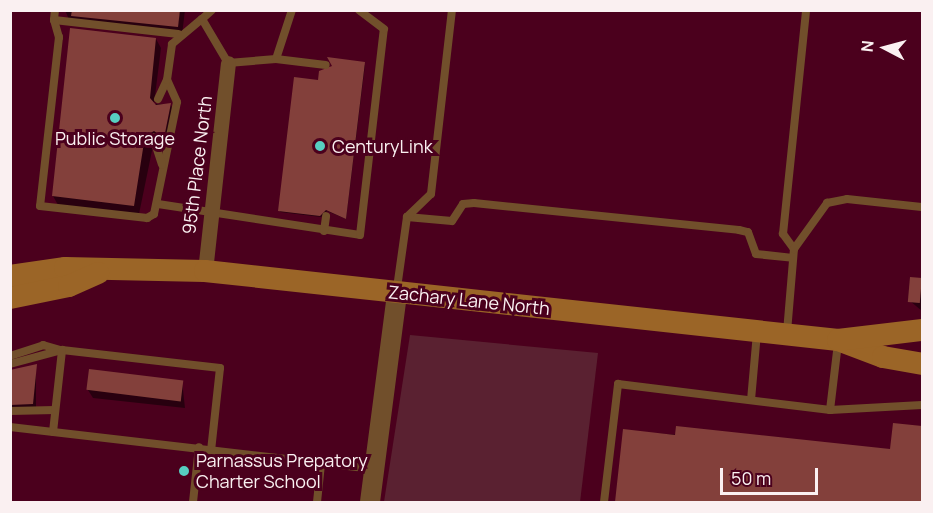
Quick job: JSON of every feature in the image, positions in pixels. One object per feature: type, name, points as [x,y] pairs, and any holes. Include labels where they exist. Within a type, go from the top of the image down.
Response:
[{"type":"main road","name":"Zachary Lane North","points":[[10,276],[65,268],[99,273],[205,271],[838,340],[922,330]]},
{"type":"main road","name":"Zachary Lane North","points":[[10,298],[69,286],[99,273]]},
{"type":"main road","name":"Zachary Lane North","points":[[838,340],[883,357],[922,364]]},
{"type":"street","name":"95th Place North","points":[[205,271],[228,63]]},
{"type":"street","points":[[370,502],[397,293]]},
{"type":"lane","points":[[55,10],[54,20],[59,37],[40,206],[147,218],[158,204],[162,165],[172,141],[177,102],[167,80]]},
{"type":"lane","points":[[54,20],[178,34],[212,10]]},
{"type":"lane","points":[[276,59],[292,10]]},
{"type":"lane","points":[[158,204],[256,215],[262,224],[360,235],[384,29],[359,10]]},
{"type":"lane","points":[[397,293],[407,217],[431,194],[452,10]]},
{"type":"lane","points":[[794,249],[783,234],[806,10]]},
{"type":"lane","points":[[202,19],[228,63],[276,59],[326,65]]},
{"type":"lane","points":[[158,99],[167,80],[178,34]]},
{"type":"lane","points":[[153,137],[162,165]]},
{"type":"lane","points":[[786,334],[794,249],[827,203],[847,199],[922,207]]},
{"type":"lane","points":[[407,217],[452,221],[463,204],[474,203],[739,230],[748,232],[756,254],[793,258]]},
{"type":"lane","points":[[324,231],[326,216]]},
{"type":"lane","points":[[751,400],[758,331]]},
{"type":"lane","points":[[830,410],[838,340]]},
{"type":"lane","points":[[10,356],[43,345],[63,350],[220,368],[211,451]]},
{"type":"lane","points":[[10,364],[63,350]]},
{"type":"lane","points":[[53,432],[63,350]]},
{"type":"lane","points":[[604,502],[618,384],[830,410],[922,405]]},
{"type":"lane","points":[[10,411],[55,410]]},
{"type":"lane","points":[[10,427],[376,469]]},
{"type":"lane","points":[[193,502],[199,447]]},
{"type":"lane","points":[[317,502],[321,463]]},
{"type":"shaded area","points":[[410,335],[598,353],[580,502],[384,502]]},
{"type":"building","points":[[72,10],[180,10],[178,27],[71,16]]},
{"type":"building","name":"Public Storage","points":[[70,28],[156,38],[150,98],[156,105],[171,103],[164,138],[154,131],[145,136],[134,206],[52,196]]},
{"type":"building","name":"CenturyLink","points":[[327,57],[365,62],[346,219],[326,210],[320,216],[278,211],[294,77],[318,80],[319,71],[332,66]]},
{"type":"building","points":[[910,277],[922,278],[920,303],[908,302]]},
{"type":"building","points":[[37,364],[33,404],[10,405],[10,370]]},
{"type":"building","points":[[89,369],[183,381],[181,401],[86,390]]},
{"type":"building","points":[[893,423],[922,426],[922,502],[615,502],[623,429],[675,435],[676,426],[890,449]]},
{"type":"place","name":"Public Storage","points":[[115,118]]},
{"type":"place","name":"CenturyLink","points":[[320,146]]},
{"type":"place","name":"Parnassus Prepatory Charter School","points":[[184,471]]}]
